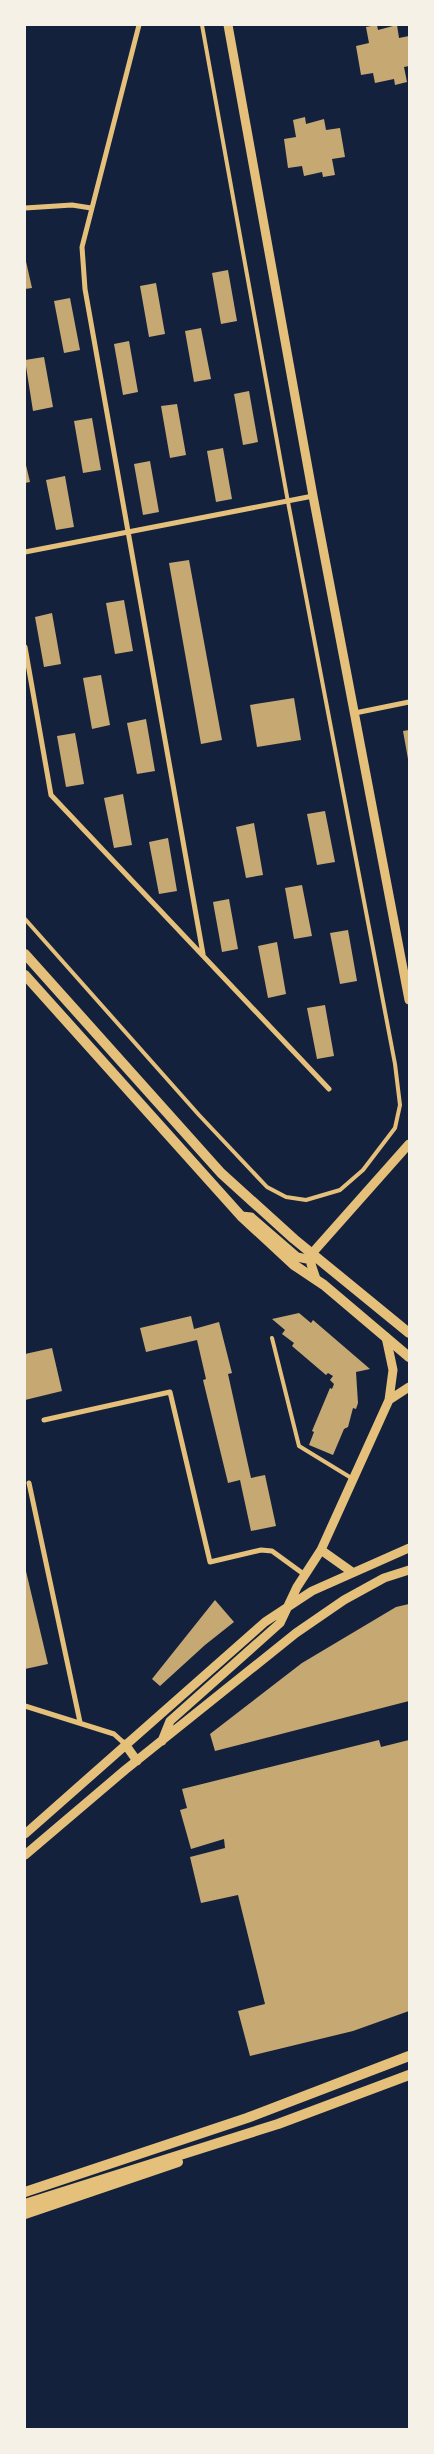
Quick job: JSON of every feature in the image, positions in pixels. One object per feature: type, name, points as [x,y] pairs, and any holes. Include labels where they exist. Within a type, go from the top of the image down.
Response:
[{"type":"main road","points":[[25,954],[221,1173],[294,1239],[314,1253],[409,1333]]},
{"type":"main road","points":[[25,975],[242,1216],[294,1264],[316,1279],[409,1357]]},
{"type":"main road","points":[[25,2192],[247,2118],[409,2056]]},
{"type":"main road","points":[[25,2204],[278,2124],[409,2075]]},
{"type":"main road","points":[[25,2214],[166,2167],[246,2138],[278,2124]]},
{"type":"street","points":[[139,25],[82,247],[85,289],[203,954]]},
{"type":"street","points":[[228,25],[409,1000]]},
{"type":"street","points":[[25,208],[72,205],[91,208]]},
{"type":"street","points":[[25,552],[314,496]]},
{"type":"street","points":[[25,648],[51,795],[329,1089]]},
{"type":"street","points":[[355,713],[409,702]]},
{"type":"street","points":[[242,1216],[251,1217],[297,1257],[307,1259],[409,1144]]},
{"type":"street","points":[[314,1253],[310,1264],[316,1279]]},
{"type":"street","points":[[162,1741],[170,1721],[280,1623],[285,1608],[321,1550],[389,1400],[393,1370],[386,1336]]},
{"type":"street","points":[[389,1400],[409,1387]]},
{"type":"street","points":[[44,1420],[170,1392],[210,1562],[261,1550],[272,1551],[305,1575]]},
{"type":"street","points":[[29,1482],[80,1722]]},
{"type":"street","points":[[25,1834],[265,1622],[312,1591],[409,1548]]},
{"type":"street","points":[[321,1550],[352,1572]]},
{"type":"street","points":[[25,1856],[137,1761],[296,1633],[337,1604],[378,1581],[409,1570]]},
{"type":"street","points":[[25,1706],[114,1734],[125,1744],[137,1761]]},
{"type":"lane","points":[[25,919],[189,1103],[267,1187],[286,1197],[306,1200],[340,1190],[362,1170],[395,1128],[400,1105],[395,1064],[288,502],[202,25]]},
{"type":"lane","points":[[272,1338],[298,1446],[353,1479]]},
{"type":"building","points":[[377,25],[378,30],[397,25],[399,38],[409,36],[409,66],[404,67],[407,82],[395,85],[394,79],[375,83],[373,73],[361,75],[356,46],[369,43],[366,27]]},
{"type":"building","points":[[305,117],[306,124],[324,119],[326,130],[340,128],[345,157],[332,159],[335,175],[323,177],[322,172],[304,176],[302,166],[288,168],[284,139],[296,137],[293,120]]},
{"type":"building","points":[[25,257],[32,288],[25,289]]},
{"type":"building","points":[[228,270],[237,321],[221,324],[212,273]]},
{"type":"building","points":[[156,283],[165,334],[149,337],[140,286]]},
{"type":"building","points":[[70,298],[80,350],[64,353],[54,301]]},
{"type":"building","points":[[201,328],[211,379],[194,382],[185,331]]},
{"type":"building","points":[[129,341],[138,392],[123,395],[114,344]]},
{"type":"building","points":[[44,357],[53,407],[33,411],[25,360]]},
{"type":"building","points":[[249,391],[258,442],[243,445],[234,394]]},
{"type":"building","points":[[177,404],[186,455],[170,458],[161,406]]},
{"type":"building","points":[[92,418],[101,470],[83,473],[74,421]]},
{"type":"building","points":[[223,448],[232,499],[216,502],[207,451]]},
{"type":"building","points":[[25,461],[30,482],[25,483]]},
{"type":"building","points":[[150,461],[159,512],[143,515],[134,464]]},
{"type":"building","points":[[65,476],[74,527],[56,530],[46,480]]},
{"type":"building","points":[[189,560],[222,740],[201,744],[169,563]]},
{"type":"building","points":[[124,600],[133,651],[115,654],[106,603]]},
{"type":"building","points":[[52,613],[61,664],[44,667],[35,617]]},
{"type":"building","points":[[101,675],[110,725],[92,729],[83,678]]},
{"type":"building","points":[[294,698],[301,740],[257,747],[250,705]]},
{"type":"building","points":[[146,719],[155,771],[137,774],[127,723]]},
{"type":"building","points":[[409,730],[409,759],[408,759],[403,731]]},
{"type":"building","points":[[75,733],[84,784],[66,787],[57,736]]},
{"type":"building","points":[[123,794],[132,845],[114,848],[104,798]]},
{"type":"building","points":[[325,811],[335,862],[317,865],[307,814]]},
{"type":"building","points":[[254,823],[263,875],[246,878],[236,827]]},
{"type":"building","points":[[168,838],[177,891],[159,894],[149,842]]},
{"type":"building","points":[[302,885],[312,936],[294,939],[285,888]]},
{"type":"building","points":[[229,899],[238,949],[222,952],[213,902]]},
{"type":"building","points":[[348,930],[357,981],[340,984],[330,933]]},
{"type":"building","points":[[277,942],[286,994],[268,998],[258,946]]},
{"type":"building","points":[[325,1005],[334,1056],[317,1059],[307,1008]]},
{"type":"building","points":[[299,1313],[311,1323],[313,1320],[370,1369],[356,1372],[358,1403],[356,1409],[353,1408],[348,1427],[344,1429],[333,1455],[309,1445],[314,1432],[312,1431],[330,1388],[332,1389],[334,1384],[330,1380],[333,1376],[328,1373],[326,1375],[292,1346],[294,1343],[282,1334],[285,1330],[272,1319]]},
{"type":"building","points":[[191,1316],[194,1329],[219,1322],[232,1373],[228,1374],[251,1478],[265,1475],[276,1526],[251,1531],[240,1480],[228,1483],[203,1380],[206,1379],[197,1340],[146,1352],[140,1328]]},
{"type":"building","points":[[52,1348],[62,1391],[25,1400],[25,1354]]},
{"type":"building","points":[[25,1567],[48,1664],[25,1669]]},
{"type":"building","points":[[215,1600],[234,1622],[205,1645],[160,1686],[152,1679]]},
{"type":"building","points":[[409,1604],[409,1701],[215,1751],[210,1734],[302,1663],[396,1607]]},
{"type":"building","points":[[379,1740],[381,1747],[409,1740],[409,2011],[353,2031],[250,2056],[238,2011],[265,2004],[238,1895],[201,1903],[190,1857],[225,1848],[224,1839],[191,1849],[180,1810],[187,1808],[182,1789]]}]
